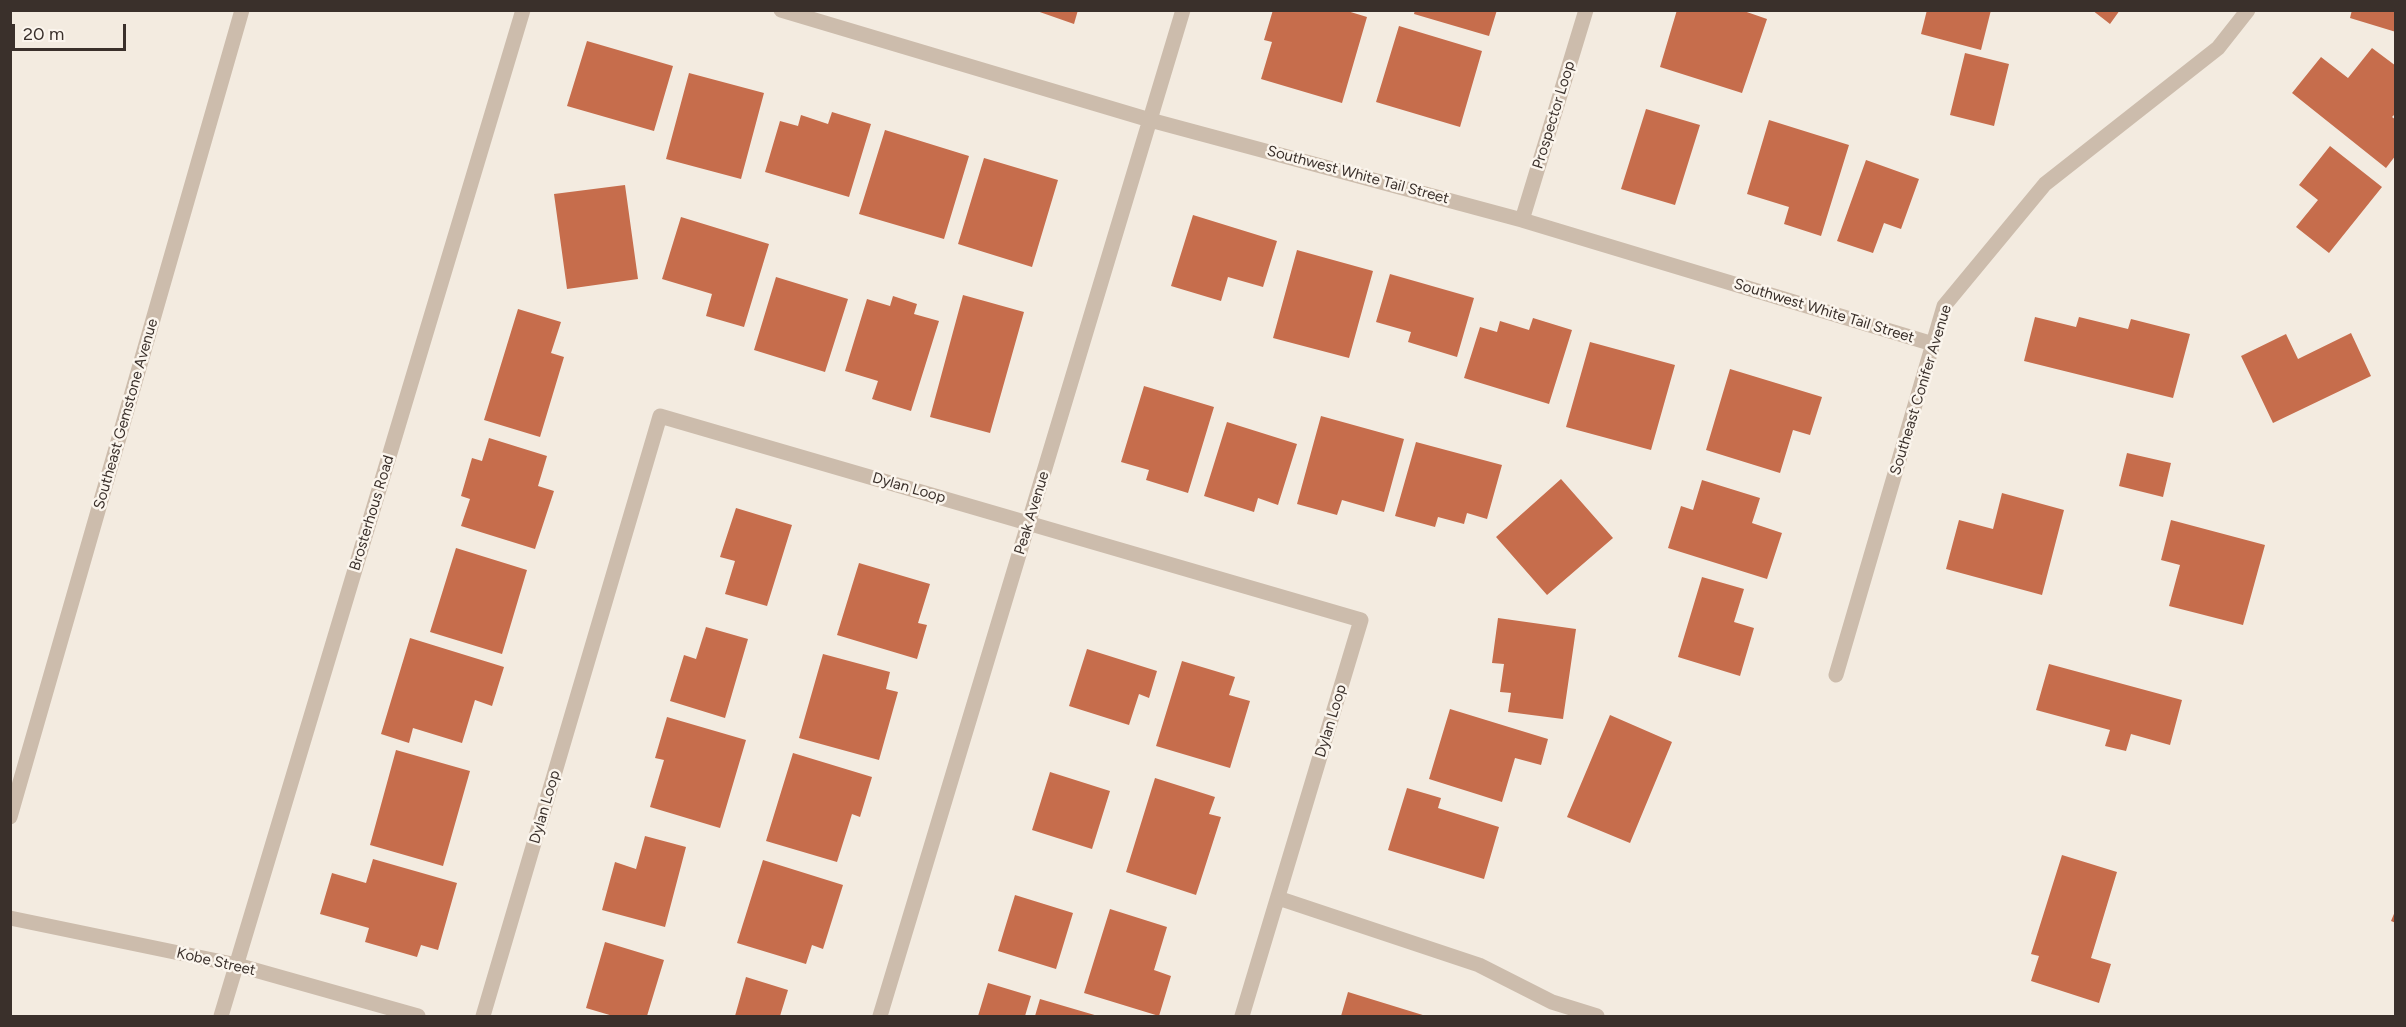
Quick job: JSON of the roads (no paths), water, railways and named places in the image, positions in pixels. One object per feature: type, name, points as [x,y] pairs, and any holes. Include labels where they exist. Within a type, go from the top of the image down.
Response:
[{"type":"street","name":"Southeast Gemstone Avenue","points":[[10,817],[242,10]]},
{"type":"street","name":"Brosterhous Road","points":[[221,1017],[523,10]]},
{"type":"street","name":"Southwest White Tail Street","points":[[781,10],[1150,120],[1522,219],[1933,344]]},
{"type":"street","name":"Peak Avenue","points":[[880,1017],[1184,10]]},
{"type":"street","name":"Prospector Loop","points":[[1522,219],[1586,10]]},
{"type":"street","name":"Southeast Conifer Avenue","points":[[1836,675],[1944,306],[2045,184],[2218,48],[2248,10]]},
{"type":"street","name":"Dylan Loop","points":[[483,1017],[660,417],[1361,620],[1242,1017]]},
{"type":"street","points":[[1278,898],[1479,965],[1552,1002],[1597,1017]]},
{"type":"street","name":"Kobe Street","points":[[10,918],[237,965],[418,1017]]}]
